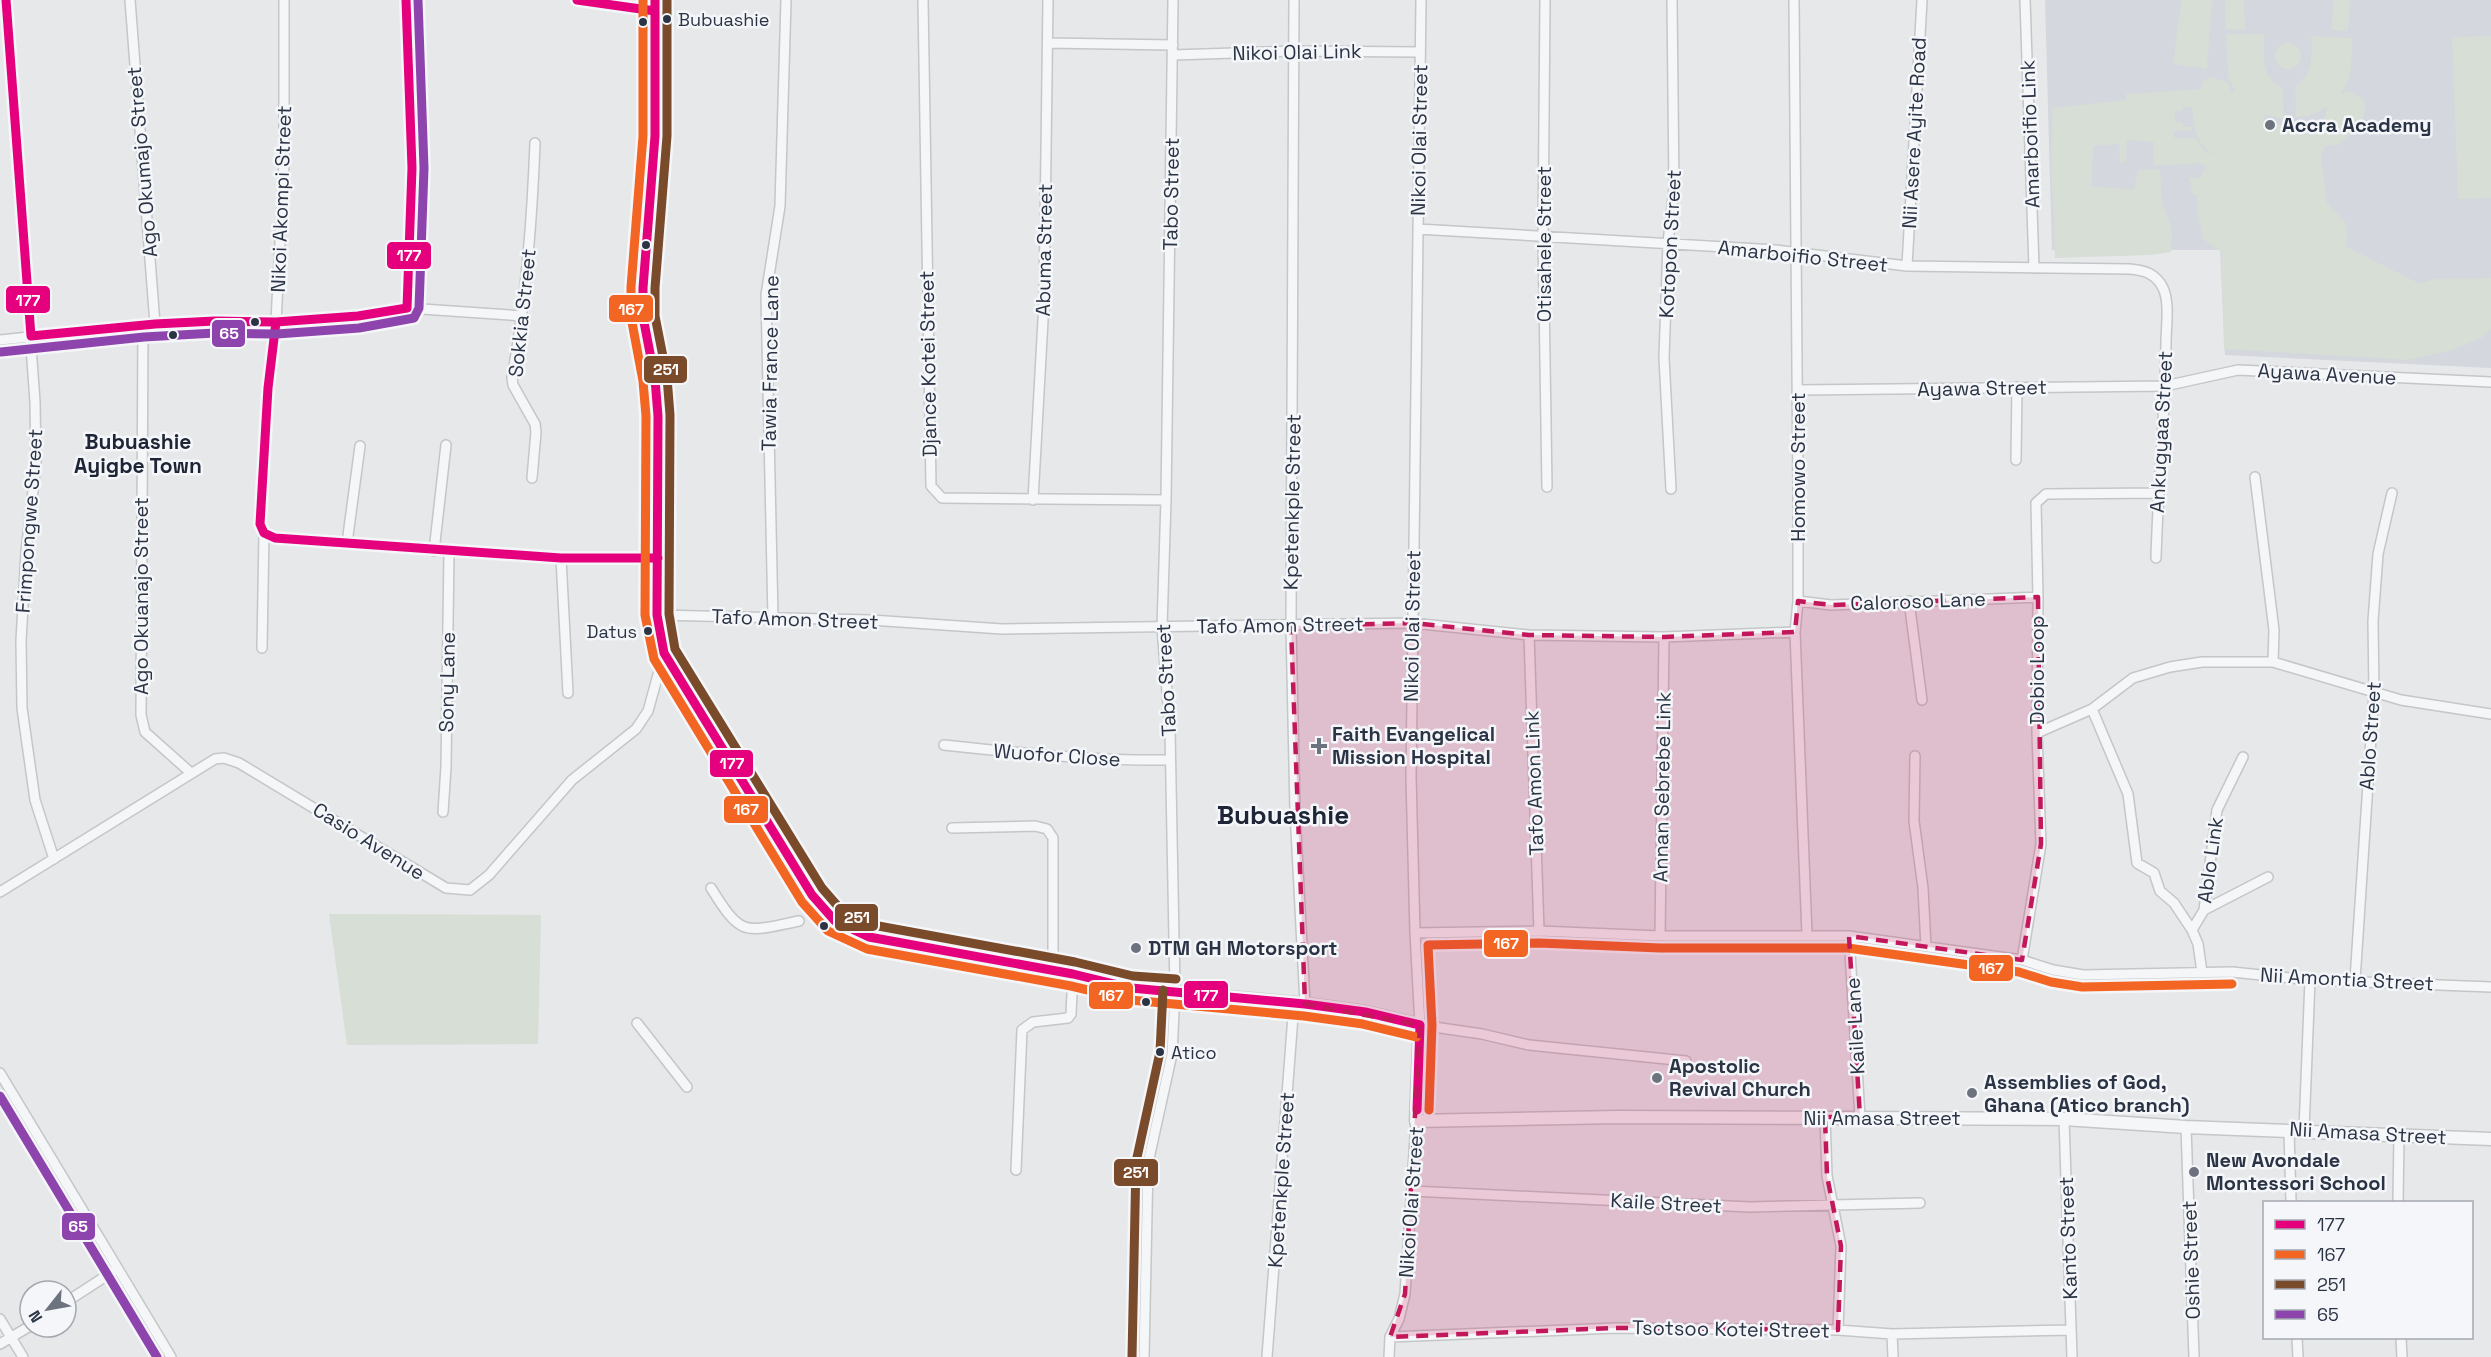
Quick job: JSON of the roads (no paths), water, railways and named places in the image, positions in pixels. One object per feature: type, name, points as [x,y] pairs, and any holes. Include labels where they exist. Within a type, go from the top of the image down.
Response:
[{"type":"street","name":"Frimpongwe Street","points":[[6,0],[31,336],[36,464],[24,585],[21,641],[22,708],[34,800],[54,859]]},
{"type":"street","name":"Ago Okumajo Street","points":[[130,0],[155,324]]},
{"type":"street","name":"Nikoi Akompi Street","points":[[262,648],[264,533],[260,524],[268,388],[276,322],[284,163],[284,0]]},
{"type":"street","points":[[406,0],[412,168],[407,309]]},
{"type":"street","points":[[577,0],[655,5],[656,114],[643,288],[643,317],[655,379],[658,417],[657,615],[664,653],[812,895],[835,921],[869,937],[1053,970],[1131,988],[1365,1012],[1420,1025],[1482,1034],[1529,1045],[1686,1061]]},
{"type":"street","name":"Tawia France Lane","points":[[773,618],[766,295],[780,206],[786,0]]},
{"type":"street","name":"Djance Kotei Street","points":[[923,0],[930,480],[934,492],[942,498],[1166,500]]},
{"type":"street","name":"Abuma Street","points":[[1033,500],[1044,302],[1048,0]]},
{"type":"street","name":"Tabo Street","points":[[1144,1357],[1148,1163],[1172,1054],[1175,991],[1170,731],[1162,627],[1173,0]]},
{"type":"street","name":"Kpetenkple Street","points":[[1268,1357],[1299,1004],[1291,626],[1294,0]]},
{"type":"street","name":"Nikoi Olai Street","points":[[1389,1357],[1390,1337],[1399,1319],[1405,1294],[1420,1025],[1411,777],[1421,0]]},
{"type":"street","name":"Otisahele Street","points":[[1545,0],[1543,235],[1547,488]]},
{"type":"street","name":"Kotopon Street","points":[[1671,489],[1664,358],[1668,243],[1674,188],[1672,0]]},
{"type":"street","name":"Homowo Street","points":[[1794,0],[1794,254],[1798,390],[1798,601],[1795,632],[1807,935]]},
{"type":"street","name":"Nii Asere Ayite Road","points":[[1907,266],[1922,0]]},
{"type":"street","name":"Amarboifio Link","points":[[2025,0],[2034,268]]},
{"type":"street","name":"Nikoi Olai Link","points":[[1048,43],[1173,50],[1420,52]]},
{"type":"street","name":"Sokkia Street","points":[[532,478],[535,424],[513,385],[512,378],[523,316],[532,219],[535,143]]},
{"type":"street","name":"Amarboifio Street","points":[[1418,229],[1668,243],[1907,266],[2140,269],[2151,274],[2163,287],[2166,306]]},
{"type":"street","name":"Ankugyaa Street","points":[[2156,558],[2165,386],[2166,306]]},
{"type":"street","points":[[0,340],[155,324],[215,321],[276,322],[358,316],[407,309],[523,316]]},
{"type":"street","name":"Ago Okuanajo Street","points":[[143,325],[141,715],[145,732],[191,773]]},
{"type":"street","name":"Ayawa Avenue","points":[[2165,386],[2238,370],[2491,381]]},
{"type":"street","name":"Ayawa Street","points":[[1798,390],[2165,386]]},
{"type":"street","points":[[2016,460],[2017,387]]},
{"type":"street","points":[[434,550],[446,445]]},
{"type":"street","points":[[347,543],[360,446]]},
{"type":"street","points":[[2256,477],[2274,630],[2273,662]]},
{"type":"street","name":"Dobio Loop","points":[[2022,960],[2041,844],[2037,732],[2036,503],[2046,494],[2158,493]]},
{"type":"street","name":"Ablo Street","points":[[2355,980],[2374,693],[2373,621],[2378,554],[2392,493]]},
{"type":"street","points":[[264,533],[275,538],[448,552],[561,558],[658,558]]},
{"type":"street","name":"Sony Lane","points":[[443,812],[447,767],[448,552]]},
{"type":"street","points":[[561,558],[568,693]]},
{"type":"street","name":"Caloroso Lane","points":[[1798,601],[1831,605],[2038,597]]},
{"type":"street","points":[[1909,601],[1922,700]]},
{"type":"street","name":"Tafo Amon Street","points":[[657,615],[871,620],[1002,629],[1412,623],[1529,635],[1664,637],[1795,632]]},
{"type":"street","name":"Tafo Amon Link","points":[[1529,635],[1539,931]]},
{"type":"street","name":"Annan Sebrebe Link","points":[[1660,936],[1664,637]]},
{"type":"street","name":"Casio Avenue","points":[[0,892],[191,773],[215,759],[224,758],[239,763],[446,888],[470,890],[489,875],[572,780],[636,729],[648,711],[664,653]]},
{"type":"street","points":[[2037,732],[2092,709],[2133,678],[2169,667],[2202,662],[2273,662],[2401,700],[2491,714]]},
{"type":"street","points":[[2092,709],[2128,794],[2137,863],[2154,873],[2160,891],[2174,903],[2192,930],[2198,944],[2202,972]]},
{"type":"street","name":"Wuofor Close","points":[[944,746],[1071,758],[1169,760]]},
{"type":"street","points":[[1915,756],[1914,821],[1923,888],[1926,947]]},
{"type":"street","name":"Ablo Link","points":[[2192,930],[2204,910],[2217,810],[2243,757]]},
{"type":"street","points":[[952,828],[1035,826],[1047,829],[1053,838],[1053,970]]},
{"type":"street","points":[[2204,910],[2268,877]]},
{"type":"street","points":[[711,888],[727,914],[738,926],[748,929],[799,921]]},
{"type":"street","name":"Nii Amontia Street","points":[[1415,933],[1539,931],[1660,936],[1849,936],[2022,960],[2053,970],[2083,975],[2232,972],[2310,980],[2491,987]]},
{"type":"street","name":"Kaile Lane","points":[[1849,936],[1860,1117]]},
{"type":"street","points":[[1016,1170],[1022,1030],[1033,1022],[1068,1018],[1071,1014],[1073,974]]},
{"type":"street","points":[[2304,1130],[2310,980]]},
{"type":"street","points":[[637,1023],[687,1087]]},
{"type":"street","points":[[0,1073],[171,1357]]},
{"type":"street","name":"Nii Amasa Street","points":[[1416,1121],[1617,1117],[2064,1119],[2491,1139]]},
{"type":"street","points":[[1825,1117],[1827,1176],[1841,1246],[1838,1330]]},
{"type":"street","name":"Kanto Street","points":[[2064,1119],[2072,1357]]},
{"type":"street","name":"Oshie Street","points":[[2186,1126],[2194,1357]]},
{"type":"street","points":[[2289,1130],[2291,1201]]},
{"type":"street","points":[[2398,1201],[2399,1135]]},
{"type":"street","name":"Kaile Street","points":[[1412,1191],[1750,1207],[1920,1203]]},
{"type":"street","points":[[78,1294],[117,1269]]},
{"type":"street","points":[[0,1319],[22,1357]]},
{"type":"street","name":"Tsotsoo Kotei Street","points":[[1390,1337],[1616,1328],[1838,1330],[1892,1334],[2072,1330]]},
{"type":"street","points":[[0,1344],[18,1334]]},
{"type":"street","points":[[1892,1334],[1893,1357]]},
{"type":"street","points":[[2297,1339],[2298,1357]]},
{"type":"street","points":[[2401,1339],[2402,1357]]},
{"type":"place","name":"Bubuashie","points":[[667,19]]},
{"type":"place","name":"Accra Academy","points":[[2270,125]]},
{"type":"place","name":"Datus","points":[[648,631]]},
{"type":"place","name":"Faith Evangelical Mission Hospital","points":[[1319,746]]},
{"type":"place","name":"DTM GH Motorsport","points":[[1136,948]]},
{"type":"place","name":"Atico","points":[[1160,1052]]},
{"type":"place","name":"Apostolic Revival Church","points":[[1657,1078]]},
{"type":"place","name":"Assemblies of God, Ghana (Atico branch)","points":[[1972,1093]]},
{"type":"place","name":"New Avondale Montessori School","points":[[2194,1172]]},
{"type":"district","name":"Bubuashie Ayigbe Town","points":[[138,454]]},
{"type":"district","name":"Bubuashie","points":[[1283,815]]}]
